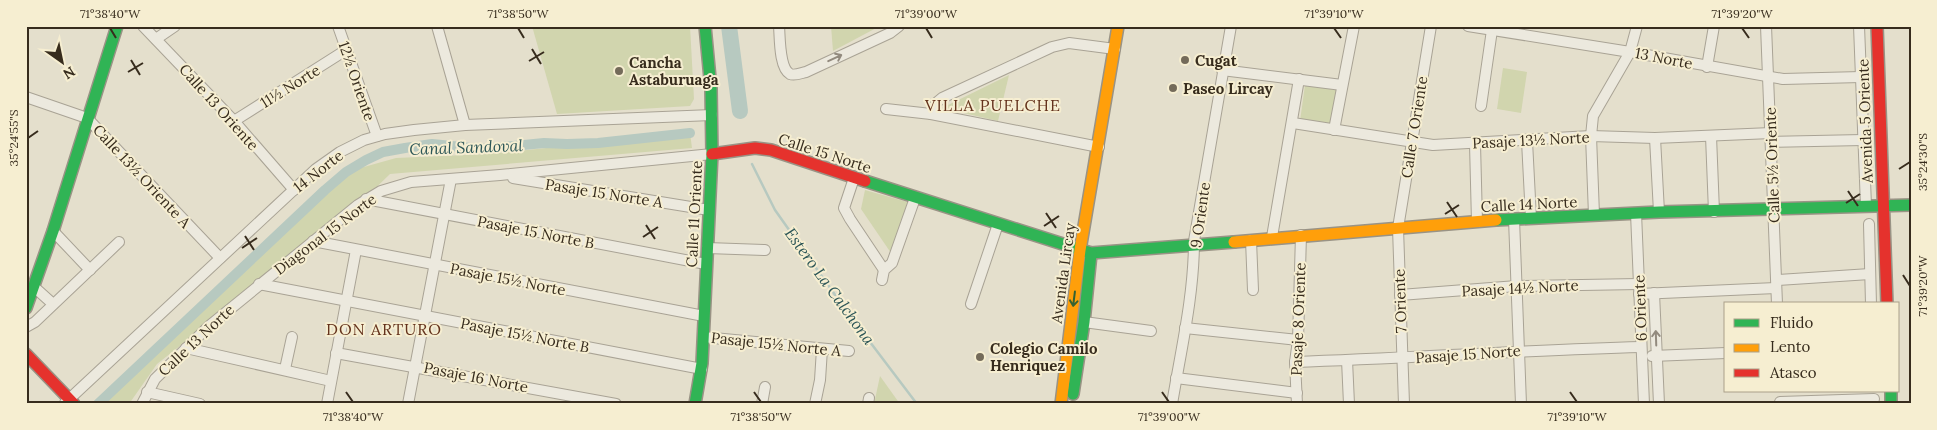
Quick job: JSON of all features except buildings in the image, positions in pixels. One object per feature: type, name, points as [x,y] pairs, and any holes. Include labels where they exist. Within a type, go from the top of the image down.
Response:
[{"type":"street","points":[[26,308],[30,291],[53,232],[117,26]]},
{"type":"street","name":"Calle 13 Oriente","points":[[143,26],[234,122],[294,190]]},
{"type":"street","points":[[156,39],[176,26]]},
{"type":"street","name":"12½ Oriente","points":[[338,26],[376,136]]},
{"type":"street","points":[[437,26],[465,125]]},
{"type":"street","name":"Calle 11 Oriente","points":[[695,404],[702,369],[712,154],[712,115],[705,26]]},
{"type":"street","points":[[779,26],[783,66],[795,75],[806,72],[890,33],[899,26]]},
{"type":"street","name":"Avenida Lircay","points":[[1061,404],[1086,252],[1099,148],[1118,26]]},
{"type":"street","name":"9 Oriente","points":[[1172,404],[1185,328],[1194,246],[1222,70],[1231,26]]},
{"type":"street","points":[[1334,130],[1354,26]]},
{"type":"street","name":"Calle 7 Oriente","points":[[1398,228],[1431,26]]},
{"type":"street","name":"13 Norte","points":[[1468,26],[1492,30],[1515,30],[1707,67],[1783,79],[1861,77]]},
{"type":"street","points":[[1594,215],[1591,136],[1593,116],[1630,52],[1637,26]]},
{"type":"street","points":[[1707,67],[1714,26]]},
{"type":"street","name":"Calle 5½ Oriente","points":[[1766,26],[1777,302]]},
{"type":"street","points":[[1859,26],[1866,206]]},
{"type":"street","name":"Avenida 5 Oriente","points":[[1877,26],[1887,302]]},
{"type":"street","points":[[1481,106],[1492,30]]},
{"type":"street","points":[[931,114],[936,103],[942,98],[1052,47],[1069,43],[1115,49]]},
{"type":"street","name":"11½ Norte","points":[[234,122],[346,50]]},
{"type":"street","points":[[1222,70],[1342,85]]},
{"type":"street","points":[[1272,237],[1299,79]]},
{"type":"street","name":"Calle 13½ Oriente A","points":[[26,97],[87,118],[220,258]]},
{"type":"street","points":[[886,109],[931,114],[1099,148]]},
{"type":"street","name":"14 Norte","points":[[69,402],[316,169],[336,154],[352,146],[376,136],[465,125],[712,115]]},
{"type":"street","name":"Pasaje 13½ Norte","points":[[1293,123],[1433,145],[1591,136],[1655,138],[1711,136],[1864,140]]},
{"type":"street","points":[[1711,136],[1714,212]]},
{"type":"street","points":[[1655,138],[1659,212]]},
{"type":"street","points":[[1527,141],[1531,218]]},
{"type":"street","points":[[1475,144],[1477,222]]},
{"type":"street","name":"Calle 15 Norte","points":[[451,179],[764,149],[1086,252]]},
{"type":"street","name":"Pasaje 15 Norte A","points":[[500,175],[709,210]]},
{"type":"street","points":[[854,178],[844,208],[883,275],[892,263],[915,198]]},
{"type":"street","points":[[408,404],[451,179]]},
{"type":"street","name":"Diagonal 15 Norte","points":[[259,284],[366,199],[400,184],[451,179]]},
{"type":"street","name":"Pasaje 15 Norte B","points":[[366,199],[706,264]]},
{"type":"street","name":"Calle 14 Norte","points":[[1086,252],[1194,246],[1272,237],[1531,218],[1659,212],[1714,212],[1911,205]]},
{"type":"street","name":"6 Oriente","points":[[1636,213],[1644,404]]},
{"type":"street","points":[[1514,219],[1521,404]]},
{"type":"street","points":[[971,304],[998,224]]},
{"type":"street","points":[[1869,224],[1871,302]]},
{"type":"street","name":"7 Oriente","points":[[1398,228],[1404,404]]},
{"type":"street","points":[[53,232],[90,270]]},
{"type":"street","name":"Pasaje 8 Oriente","points":[[1297,398],[1295,362],[1298,340],[1301,235]]},
{"type":"street","points":[[1251,240],[1253,290]]},
{"type":"street","points":[[26,327],[35,322],[119,242]]},
{"type":"street","name":"Pasaje 15½ Norte","points":[[312,242],[704,316]]},
{"type":"street","points":[[707,248],[765,250]]},
{"type":"street","points":[[329,403],[331,381],[356,250]]},
{"type":"street","name":"Avenida Lircay","points":[[1071,404],[1084,322],[1086,252]]},
{"type":"street","name":"Pasaje 14½ Norte","points":[[1400,295],[1517,286],[1640,289],[1654,293],[1776,284],[1870,274]]},
{"type":"street","name":"Pasaje 15½ Norte B","points":[[259,284],[702,369]]},
{"type":"street","name":"Calle 13 Norte","points":[[142,404],[155,379],[208,327],[259,284]]},
{"type":"street","points":[[30,291],[53,304]]},
{"type":"street","name":"6 Oriente","points":[[1654,293],[1659,404]]},
{"type":"street","points":[[1084,322],[1151,331]]},
{"type":"street","points":[[1185,328],[1298,340]]},
{"type":"street","points":[[285,370],[292,337]]},
{"type":"street","name":"Pasaje 15½ Norte A","points":[[704,337],[849,351]]},
{"type":"street","points":[[186,348],[331,381]]},
{"type":"street","points":[[815,404],[820,380],[822,348]]},
{"type":"street","name":"Pasaje 15 Norte","points":[[1295,362],[1402,358],[1519,350],[1641,352]]},
{"type":"street","points":[[1641,352],[1657,356],[1724,353]]},
{"type":"street","name":"Pasaje 16 Norte","points":[[336,353],[616,404]]},
{"type":"street","points":[[26,354],[69,402]]},
{"type":"street","points":[[1347,360],[1349,404]]},
{"type":"street","points":[[1176,378],[1297,398]]},
{"type":"street","points":[[762,404],[764,387]]},
{"type":"street","points":[[147,392],[200,404]]},
{"type":"street","points":[[1780,399],[1874,398]]},
{"type":"green space","name":"Cancha Astaburuaga","points":[[532,26],[690,26],[694,99],[690,106],[557,114]]},
{"type":"green space","points":[[831,26],[880,26],[833,51]]},
{"type":"green space","points":[[1503,68],[1527,72],[1521,113],[1497,109]]},
{"type":"green space","points":[[1009,75],[998,121],[942,108]]},
{"type":"green space","points":[[1305,85],[1342,91],[1335,126],[1300,121]]},
{"type":"green space","points":[[690,133],[692,148],[390,174],[355,208],[157,364],[129,404],[98,404],[346,172],[396,158],[488,154]]},
{"type":"green space","points":[[865,190],[911,203],[891,253],[861,209]]},
{"type":"green space","points":[[880,376],[900,404],[874,404]]},
{"type":"waterway","points":[[729,26],[740,111]]},
{"type":"waterway","name":"Canal Sandoval","points":[[98,404],[325,190],[346,172],[383,152],[432,144],[481,149],[544,143],[598,143],[690,133]]},
{"type":"waterway","name":"Estero La Calchona","points":[[752,164],[775,210],[845,309],[917,404]]},
{"type":"traffic: fast","points":[[26,308],[53,231],[117,26]]},
{"type":"traffic: fast","points":[[695,404],[702,363],[712,154],[711,89],[705,26]]},
{"type":"traffic: fast","points":[[865,181],[1091,253],[1234,242]]},
{"type":"traffic: fast","points":[[1496,220],[1659,212],[1911,205]]},
{"type":"traffic: fast","points":[[1073,394],[1084,322],[1091,254]]},
{"type":"traffic: fast","points":[[1891,392],[1891,404]]},
{"type":"traffic: slow","points":[[1061,404],[1080,250],[1118,26]]},
{"type":"traffic: slow","points":[[1234,242],[1496,220]]},
{"type":"traffic: jam","points":[[1877,26],[1887,302]]},
{"type":"traffic: jam","points":[[712,154],[755,148],[771,150],[865,181]]},
{"type":"traffic: jam","points":[[26,354],[74,404]]},
{"type":"place","name":"Cugat","points":[[1185,60]]},
{"type":"place","name":"Cancha Astaburuaga","points":[[619,71]]},
{"type":"place","name":"Paseo Lircay","points":[[1173,88]]},
{"type":"place","name":"Colegio Camilo Henriquez","points":[[980,357]]},
{"type":"district","name":"VILLA PUELCHE","points":[[993,105]]},
{"type":"district","name":"DON ARTURO","points":[[384,329]]}]
